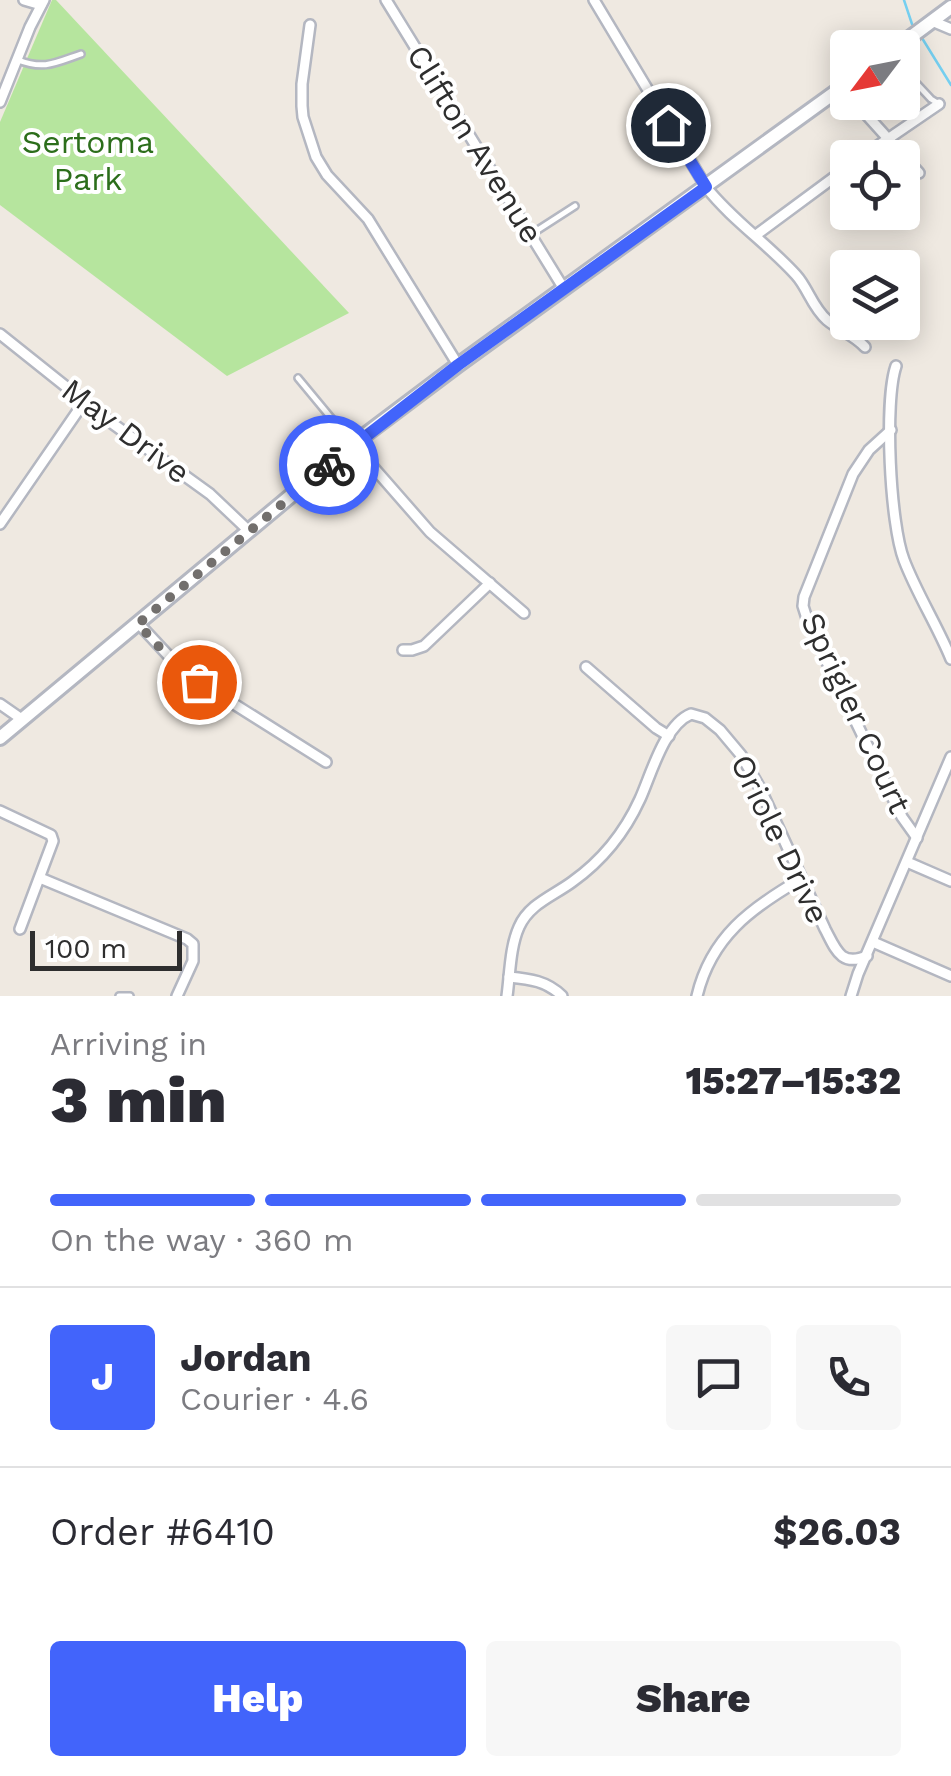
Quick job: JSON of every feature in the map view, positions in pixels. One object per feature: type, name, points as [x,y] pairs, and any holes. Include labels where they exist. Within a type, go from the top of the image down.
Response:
[{"type":"street","points":[[0,102],[42,2],[24,0]]},
{"type":"street","name":"Clifton Avenue","points":[[386,0],[564,288]]},
{"type":"street","points":[[594,0],[715,199],[801,280],[826,320],[865,347]]},
{"type":"street","points":[[920,30],[951,7]]},
{"type":"street","points":[[932,21],[951,29]]},
{"type":"street","points":[[310,25],[302,106],[316,156],[368,219],[458,365]]},
{"type":"street","points":[[0,738],[353,444],[830,98]]},
{"type":"street","points":[[883,140],[939,104]]},
{"type":"street","points":[[870,120],[886,138]]},
{"type":"street","points":[[756,235],[830,180]]},
{"type":"street","name":"May Drive","points":[[0,334],[84,402],[210,494],[249,531]]},
{"type":"street","points":[[896,366],[890,430],[900,549],[951,659]]},
{"type":"street","points":[[0,524],[84,402]]},
{"type":"street","name":"Sprigler Court","points":[[890,430],[869,450],[853,474],[803,606],[866,745],[917,838]]},
{"type":"street","points":[[353,444],[430,532],[524,613]]},
{"type":"street","points":[[402,650],[424,646],[490,583]]},
{"type":"street","points":[[138,624],[199,682],[326,762]]},
{"type":"street","points":[[506,996],[515,939],[525,917],[596,864],[617,841],[669,736],[586,667]]},
{"type":"street","points":[[0,704],[23,720]]},
{"type":"street","name":"Oriole Drive","points":[[669,736],[691,714],[706,718],[720,730],[741,755],[760,788],[837,951],[850,960],[867,956]]},
{"type":"street","points":[[851,996],[951,757]]},
{"type":"street","points":[[939,785],[951,790]]},
{"type":"street","points":[[0,811],[51,835],[53,842],[20,929]]},
{"type":"street","points":[[907,862],[951,881]]},
{"type":"street","points":[[40,878],[187,939],[192,944],[193,961],[176,996]]},
{"type":"street","points":[[696,996],[709,962],[733,927],[801,878]]},
{"type":"street","points":[[873,942],[951,976]]},
{"type":"street","points":[[509,977],[530,978],[562,996]]},
{"type":"lane","points":[[17,60],[46,67],[82,54]]},
{"type":"lane","points":[[920,88],[939,104]]},
{"type":"lane","points":[[530,235],[575,206]]},
{"type":"lane","points":[[298,378],[353,444]]},
{"type":"lane","points":[[119,996],[130,996]]},
{"type":"green space","name":"Sertoma Park","points":[[52,0],[349,313],[227,376],[0,205],[0,122]]},
{"type":"waterway","points":[[904,0],[912,24]]},
{"type":"waterway","points":[[922,38],[951,85]]},
{"type":"way so far","points":[[199,682],[138,624],[329,465]]},
{"type":"route","points":[[329,465],[458,365],[706,187],[668,125]]}]
